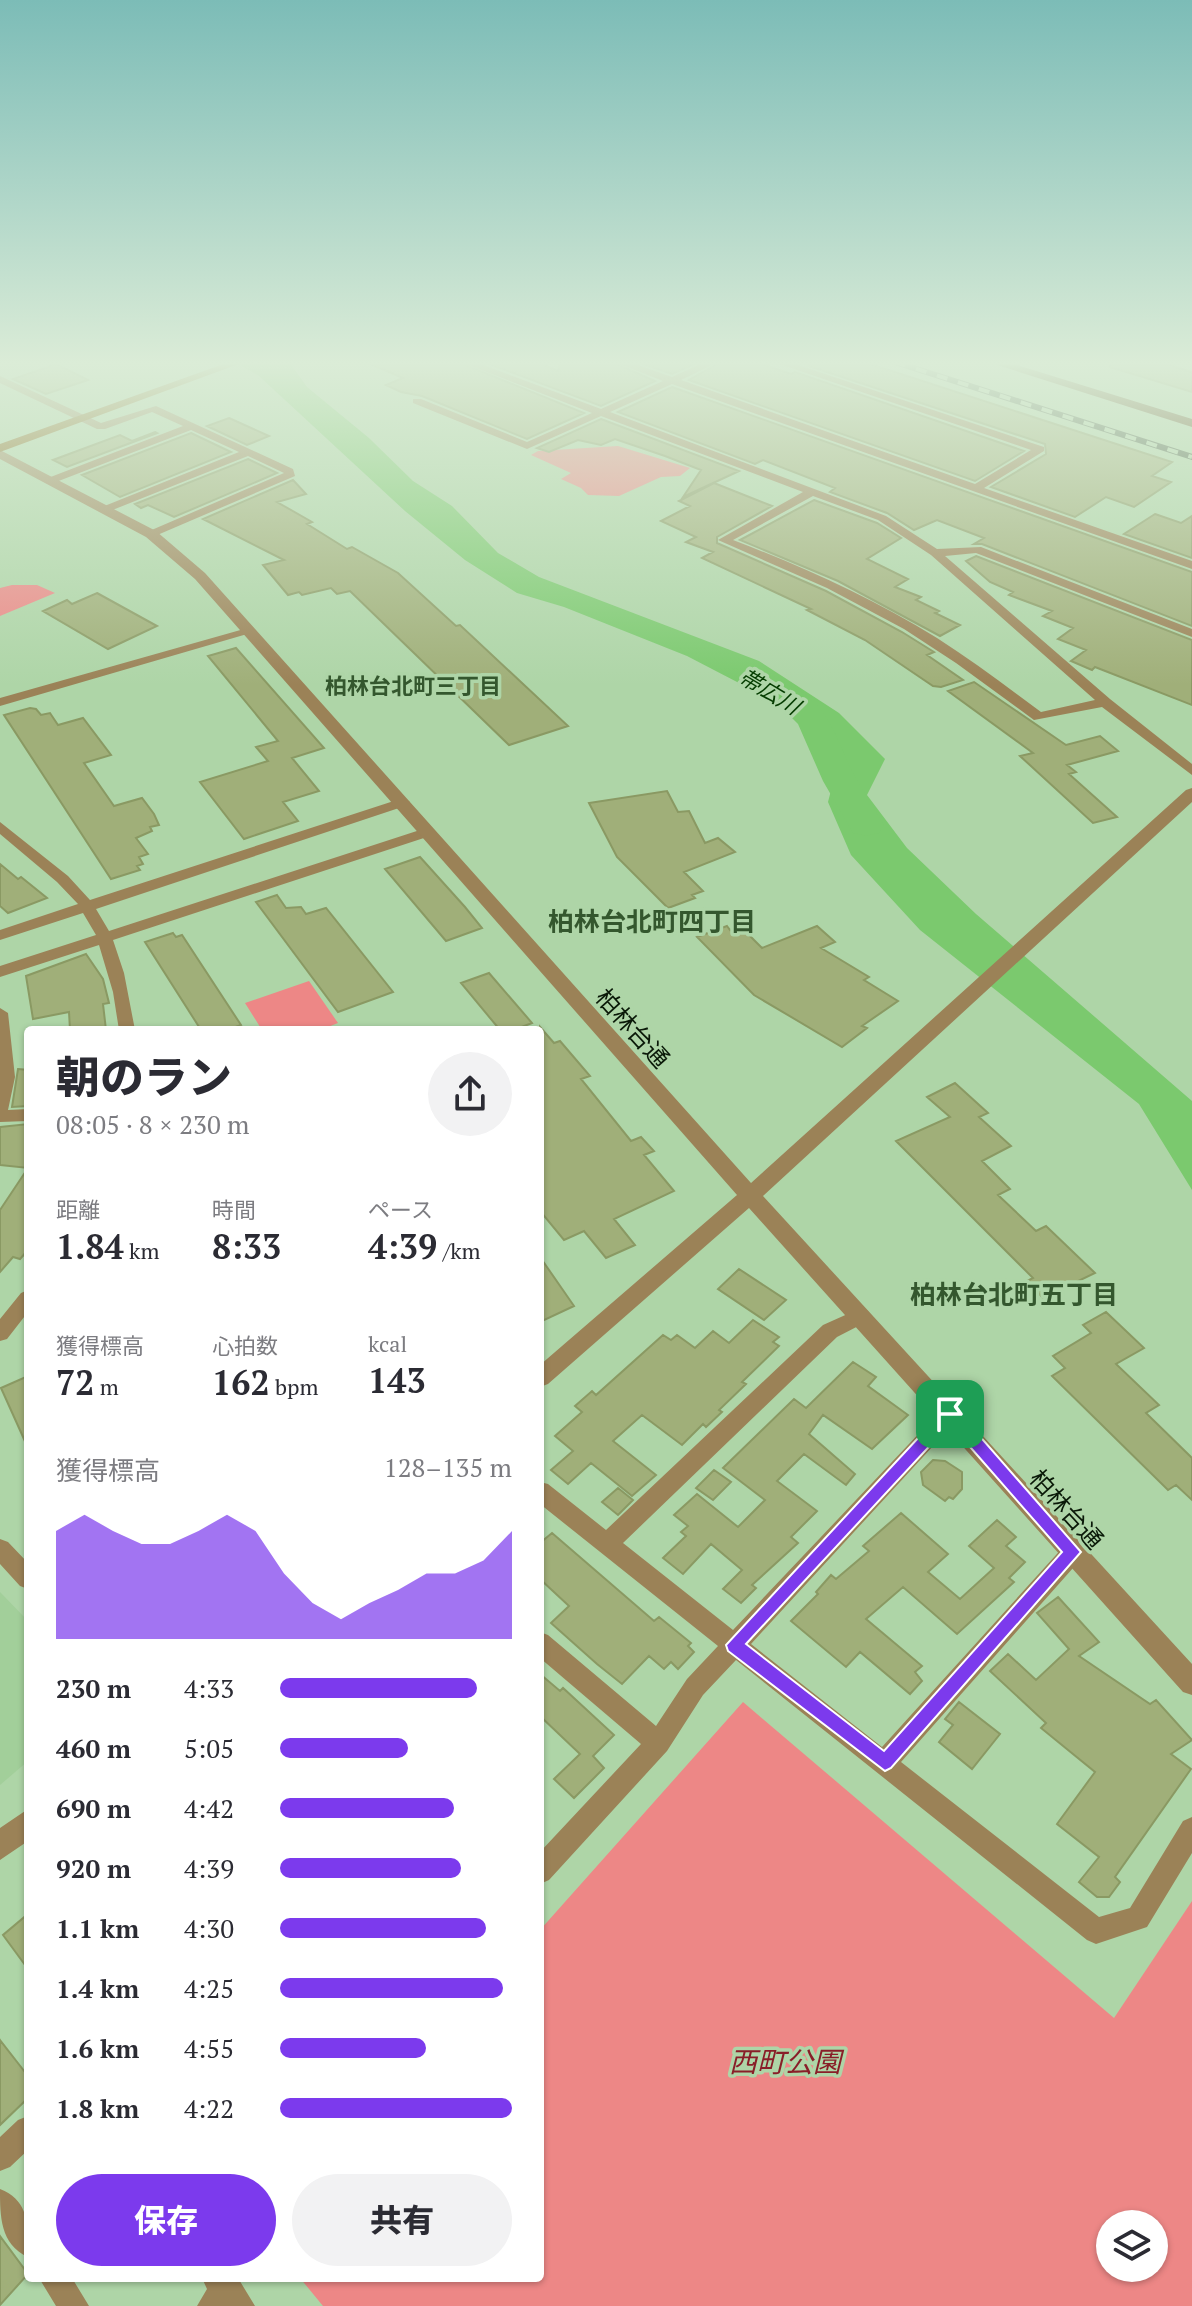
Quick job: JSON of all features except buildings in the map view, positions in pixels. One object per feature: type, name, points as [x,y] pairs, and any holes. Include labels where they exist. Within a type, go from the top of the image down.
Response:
[{"type":"street","name":"柏林台通","points":[[33,470],[151,534],[200,576],[750,1196],[1192,1683]]},
{"type":"street","points":[[52,480],[79,470]]},
{"type":"street","points":[[106,509],[205,470]]},
{"type":"street","points":[[151,534],[290,476],[286,470]]},
{"type":"street","points":[[752,470],[882,518],[935,553],[1105,702],[1192,771]]},
{"type":"street","points":[[924,470],[1192,565]]},
{"type":"street","points":[[976,488],[1006,470]]},
{"type":"street","points":[[812,492],[724,540],[802,570],[889,616],[935,643],[1039,717],[1105,702]]},
{"type":"street","points":[[935,553],[977,549],[1192,633]]},
{"type":"street","points":[[0,702],[248,632]]},
{"type":"street","points":[[544,1375],[750,1196],[1192,793]]},
{"type":"street","points":[[0,935],[403,802]]},
{"type":"street","points":[[0,826],[19,846],[72,888],[104,936],[122,989],[127,1026]]},
{"type":"street","points":[[0,972],[428,832]]},
{"type":"street","points":[[0,1013],[6,1077],[0,1108]]},
{"type":"street","points":[[0,1116],[24,1115]]},
{"type":"street","points":[[0,1333],[24,1303]]},
{"type":"street","points":[[607,1544],[830,1331],[861,1316]]},
{"type":"street","points":[[544,1867],[658,1743],[695,1687],[950,1414]]},
{"type":"street","points":[[544,1494],[1096,1931],[1138,1918],[1192,1830]]},
{"type":"street","points":[[0,1549],[24,1575]]},
{"type":"street","points":[[885,1762],[1073,1552]]},
{"type":"street","points":[[544,1646],[658,1743]]},
{"type":"street","points":[[0,1846],[24,1826]]},
{"type":"street","points":[[0,2157],[24,2134]]},
{"type":"street","points":[[0,2203],[24,2236]]},
{"type":"street","points":[[57,2282],[74,2306]]},
{"type":"shaded area","points":[[0,1592],[24,1617],[24,1764],[0,1785]]},
{"type":"green space","points":[[563,470],[688,470],[680,476],[661,477],[619,496],[588,495],[581,488],[561,479],[571,473]]},
{"type":"green space","points":[[37,585],[55,593],[0,616],[0,588]]},
{"type":"green space","points":[[309,981],[338,1023],[330,1026],[259,1026],[245,1003]]},
{"type":"green space","name":"西町公園","points":[[743,1702],[1114,2018],[1192,1901],[1192,2306],[323,2306],[303,2282],[544,2282],[544,1926]]},
{"type":"water","points":[[360,470],[401,470],[413,481],[452,506],[498,553],[539,577],[759,661],[839,713],[885,759],[867,795],[907,848],[976,914],[1192,1101],[1192,1190],[1139,1104],[920,930],[851,855],[828,802],[841,752],[768,698],[687,656],[564,607],[517,593],[465,560]]},
{"type":"waterway","name":"帯広川","points":[[785,695],[813,722],[840,781],[866,825]]},
{"type":"district","name":"柏林台北町三丁目","points":[[413,685]]},
{"type":"district","name":"柏林台北町四丁目","points":[[652,921]]},
{"type":"district","name":"柏林台北町五丁目","points":[[1014,1294]]},
{"type":"route","points":[[950,1414],[1073,1552],[885,1762],[734,1645],[950,1414]]}]
